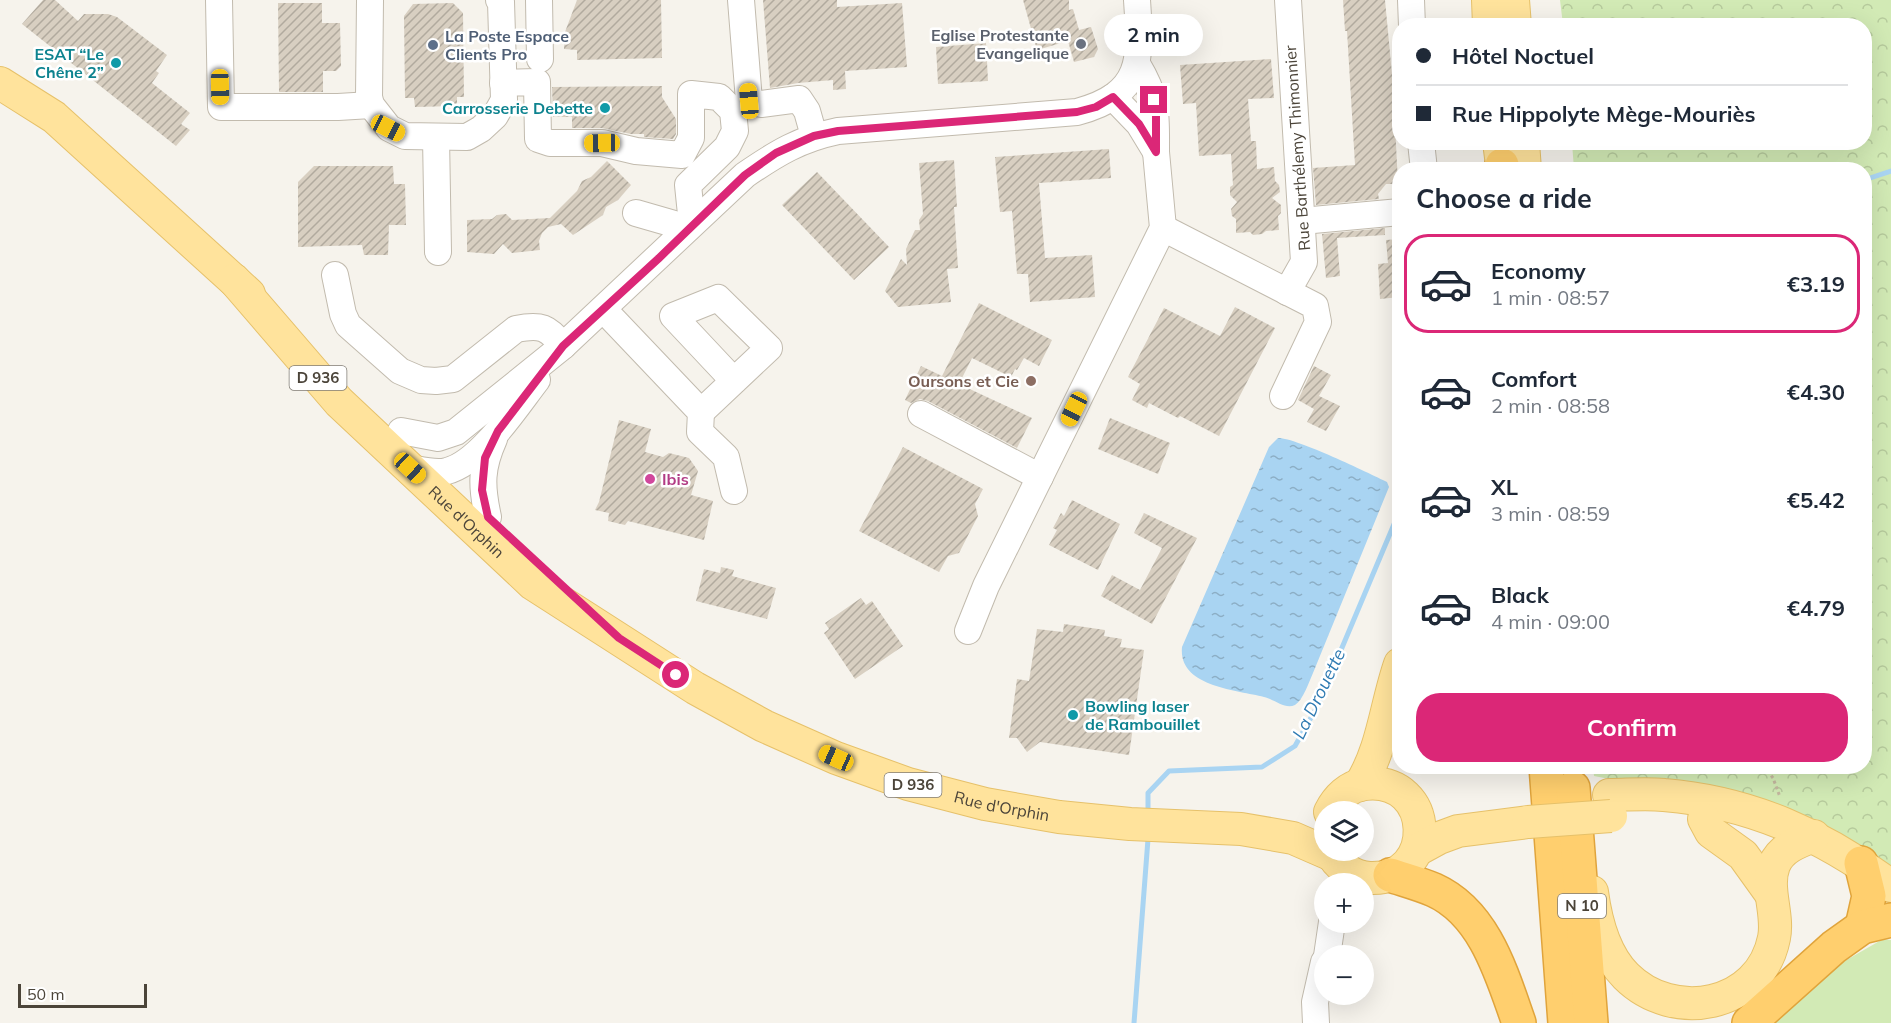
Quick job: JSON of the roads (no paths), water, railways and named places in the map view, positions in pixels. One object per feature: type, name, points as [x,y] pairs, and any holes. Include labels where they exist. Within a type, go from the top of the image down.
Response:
[{"type":"highway","name":"N 10","points":[[1547,774],[1564,1023]]},
{"type":"highway","name":"N 10","points":[[1572,778],[1591,1023]]},
{"type":"highway","points":[[1377,884],[1436,891],[1463,910],[1483,935],[1519,1023]]},
{"type":"highway","points":[[1749,1023],[1834,947],[1877,923],[1867,908],[1878,887]]},
{"type":"main road","points":[[1488,0],[1489,18]]},
{"type":"main road","points":[[1513,0],[1514,18]]},
{"type":"main road","name":"Rue d'Orphin","points":[[0,83],[54,117],[401,431],[488,517],[619,638]]},
{"type":"main road","name":"Rue d'Orphin","points":[[0,101],[92,152]]},
{"type":"main road","name":"Rue d'Orphin","points":[[234,280],[339,402],[533,584],[695,688],[764,726],[836,758],[908,784],[985,804],[1059,817],[1131,825],[1241,829],[1293,838],[1377,884]]},
{"type":"main road","points":[[1360,785],[1376,753],[1392,694]]},
{"type":"main road","points":[[1572,778],[1586,806],[1592,894],[1599,930],[1615,964],[1640,988],[1660,999],[1684,1005],[1710,1003],[1730,995],[1749,982],[1765,962],[1774,938],[1775,918],[1771,894],[1774,865],[1782,853],[1803,841]]},
{"type":"main road","points":[[1360,785],[1374,783],[1389,785],[1401,792],[1416,809],[1420,830],[1417,850]]},
{"type":"main road","name":"Rue d'Orphin","points":[[1338,801],[1345,792],[1360,785]]},
{"type":"main road","points":[[1377,884],[1406,865],[1417,850],[1458,831],[1528,812],[1610,805],[1662,794],[1721,803],[1754,812],[1803,841],[1816,858],[1878,887]]},
{"type":"main road","points":[[1416,809],[1444,813],[1493,804],[1528,812]]},
{"type":"main road","points":[[1610,805],[1718,821],[1803,841]]},
{"type":"main road","name":"Rue d'Orphin","points":[[1241,829],[1301,820],[1314,815]]},
{"type":"main road","points":[[1704,819],[1711,832],[1743,855],[1771,894]]},
{"type":"street","points":[[219,0],[221,107],[371,105]]},
{"type":"street","points":[[370,0],[369,97],[371,105],[388,128],[405,136],[436,137],[467,136],[481,129],[495,116],[504,100],[501,2],[499,0]]},
{"type":"street","points":[[539,0],[540,59]]},
{"type":"street","points":[[741,0],[749,101],[761,104],[799,99],[807,111],[814,136]]},
{"type":"street","points":[[401,431],[438,438],[456,432],[563,346],[745,175],[776,153],[814,136],[838,131],[1077,112],[1096,107],[1113,97],[1127,84],[1137,64],[1140,45],[1137,0]]},
{"type":"street","name":"Rue Barthélemy Thimonnier","points":[[1287,292],[1305,262],[1288,0]]},
{"type":"street","points":[[1411,0],[1412,18]]},
{"type":"street","points":[[968,631],[980,599],[1163,228],[1156,152],[1156,112],[1151,87],[1137,64]]},
{"type":"street","points":[[503,83],[537,82],[538,139],[550,143],[602,143],[636,151],[682,155],[691,138],[691,94],[719,97],[733,111],[735,131],[728,147],[688,185],[690,226]]},
{"type":"street","points":[[1113,97],[1139,124],[1156,152]]},
{"type":"street","points":[[436,137],[438,252]]},
{"type":"street","points":[[636,213],[690,226]]},
{"type":"street","points":[[1302,220],[1392,213]]},
{"type":"street","points":[[1163,228],[1315,306],[1318,322],[1283,396]]},
{"type":"street","points":[[335,275],[343,314],[348,325],[399,371],[421,380],[453,379],[516,329],[540,327],[551,331],[563,346]]},
{"type":"street","points":[[603,309],[701,412]]},
{"type":"street","points":[[410,468],[445,472],[466,464],[498,431],[563,346]]},
{"type":"street","points":[[734,381],[701,412],[700,432],[726,457],[734,491]]},
{"type":"street","points":[[921,414],[1040,477]]},
{"type":"street","points":[[488,517],[482,490],[485,458],[498,431]]},
{"type":"street","points":[[1315,1005],[1316,1023]]},
{"type":"water","points":[[1278,438],[1299,443],[1332,456],[1387,482],[1389,487],[1308,686],[1298,703],[1291,706],[1264,697],[1225,689],[1199,679],[1189,671],[1183,660],[1182,647],[1269,447]]},
{"type":"waterway","name":"La Drouette","points":[[1872,177],[1891,171]]},
{"type":"waterway","name":"La Drouette","points":[[1148,809],[1148,793],[1169,771],[1262,767],[1295,746],[1317,707],[1392,529]]},
{"type":"waterway","name":"La Drouette","points":[[1134,1023],[1148,839]]},
{"type":"place","name":"Eglise Protestante Evangelique","points":[[1081,44]]},
{"type":"place","name":"La Poste Espace Clients Pro","points":[[433,45]]},
{"type":"place","name":"ESAT “Le Chêne 2”","points":[[116,63]]},
{"type":"place","name":"Carrosserie Debette","points":[[605,108]]},
{"type":"place","name":"Oursons et Cie","points":[[1031,381]]},
{"type":"place","name":"Ibis","points":[[650,479]]},
{"type":"place","name":"Bowling laser de Rambouillet","points":[[1073,715]]}]
